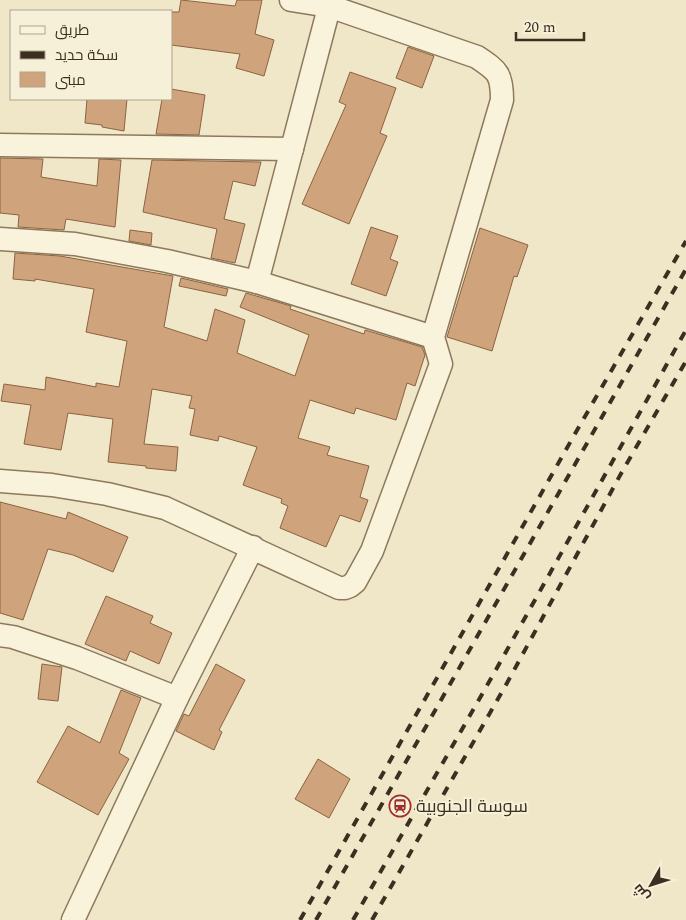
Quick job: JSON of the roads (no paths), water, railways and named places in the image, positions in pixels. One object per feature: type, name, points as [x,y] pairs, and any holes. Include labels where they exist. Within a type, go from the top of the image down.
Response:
[{"type":"street","points":[[0,480],[52,485],[107,494],[165,508],[339,588],[345,588],[355,582],[372,551],[441,364],[433,337],[502,100],[502,84],[492,67],[477,57],[330,3],[291,0]]},
{"type":"street","points":[[257,282],[330,3]]},
{"type":"street","points":[[0,145],[292,149]]},
{"type":"street","points":[[0,239],[75,244],[167,261],[257,282],[433,337]]},
{"type":"street","points":[[73,920],[177,698],[253,547]]},
{"type":"street","points":[[0,635],[12,637],[77,658],[177,698]]},
{"type":"railway","points":[[300,920],[686,241]]},
{"type":"railway","points":[[316,920],[686,269]]},
{"type":"railway","points":[[353,920],[686,330]]},
{"type":"railway","points":[[372,920],[507,683],[623,470],[686,361]]},
{"type":"place","name":"سوسة الجنوبية","points":[[400,806]]}]
